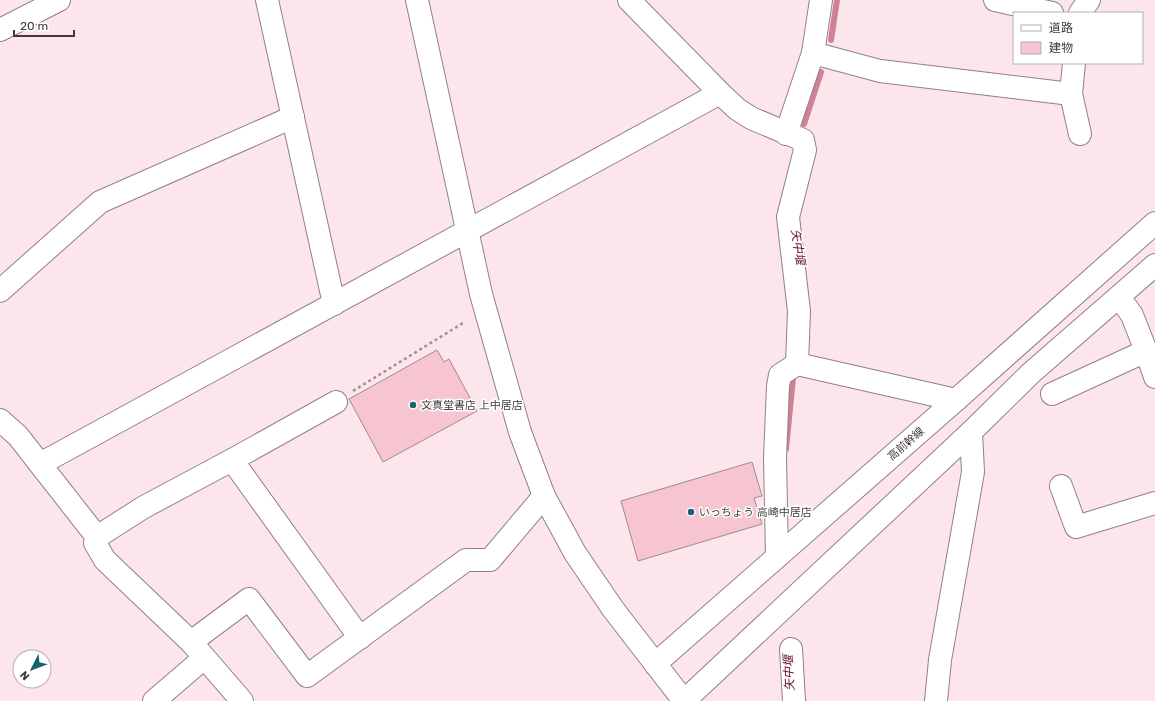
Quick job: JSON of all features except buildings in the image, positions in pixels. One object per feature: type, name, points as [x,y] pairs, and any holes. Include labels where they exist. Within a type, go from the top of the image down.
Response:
[{"type":"street","points":[[0,30],[59,0]]},
{"type":"street","points":[[267,0],[334,304]]},
{"type":"street","points":[[417,0],[487,320],[515,417],[544,496],[580,559],[613,609],[684,701],[1031,374],[1155,265]]},
{"type":"street","points":[[629,0],[720,94],[737,109],[751,118],[803,140],[805,150],[788,217],[800,311],[797,364]]},
{"type":"street","points":[[786,134],[813,53],[821,0]]},
{"type":"street","points":[[995,0],[1048,12]]},
{"type":"street","points":[[1081,12],[1089,0]]},
{"type":"street","points":[[813,53],[880,71],[1071,94]]},
{"type":"street","points":[[1074,64],[1071,94],[1080,134]]},
{"type":"street","points":[[40,464],[720,94]]},
{"type":"street","points":[[0,291],[100,202],[293,117]]},
{"type":"street","name":"高前幹線","points":[[656,664],[1155,223]]},
{"type":"street","points":[[1118,297],[1132,315],[1155,378]]},
{"type":"street","points":[[1052,394],[1146,351]]},
{"type":"street","points":[[776,557],[775,458],[778,386],[780,375],[797,364],[956,400]]},
{"type":"street","points":[[242,701],[197,650],[105,560],[95,543],[97,537],[144,507],[336,402]]},
{"type":"street","points":[[0,420],[18,436],[97,537]]},
{"type":"street","points":[[936,701],[940,660],[973,472],[971,432]]},
{"type":"street","points":[[232,460],[360,638]]},
{"type":"street","points":[[1061,486],[1076,527],[1155,503]]},
{"type":"street","points":[[154,701],[197,650],[249,599],[307,676],[466,560],[490,560],[544,496]]},
{"type":"street","points":[[791,649],[794,701]]},
{"type":"path","points":[[336,402],[463,323]]},
{"type":"waterway","name":"矢中堰","points":[[831,40],[837,0]]},
{"type":"waterway","name":"矢中堰","points":[[804,124],[821,72]]},
{"type":"waterway","name":"矢中堰","points":[[786,449],[793,378]]},
{"type":"place","name":"文真堂書店 上中居店","points":[[413,405]]},
{"type":"place","name":"いっちょう 高崎中居店","points":[[691,512]]}]
